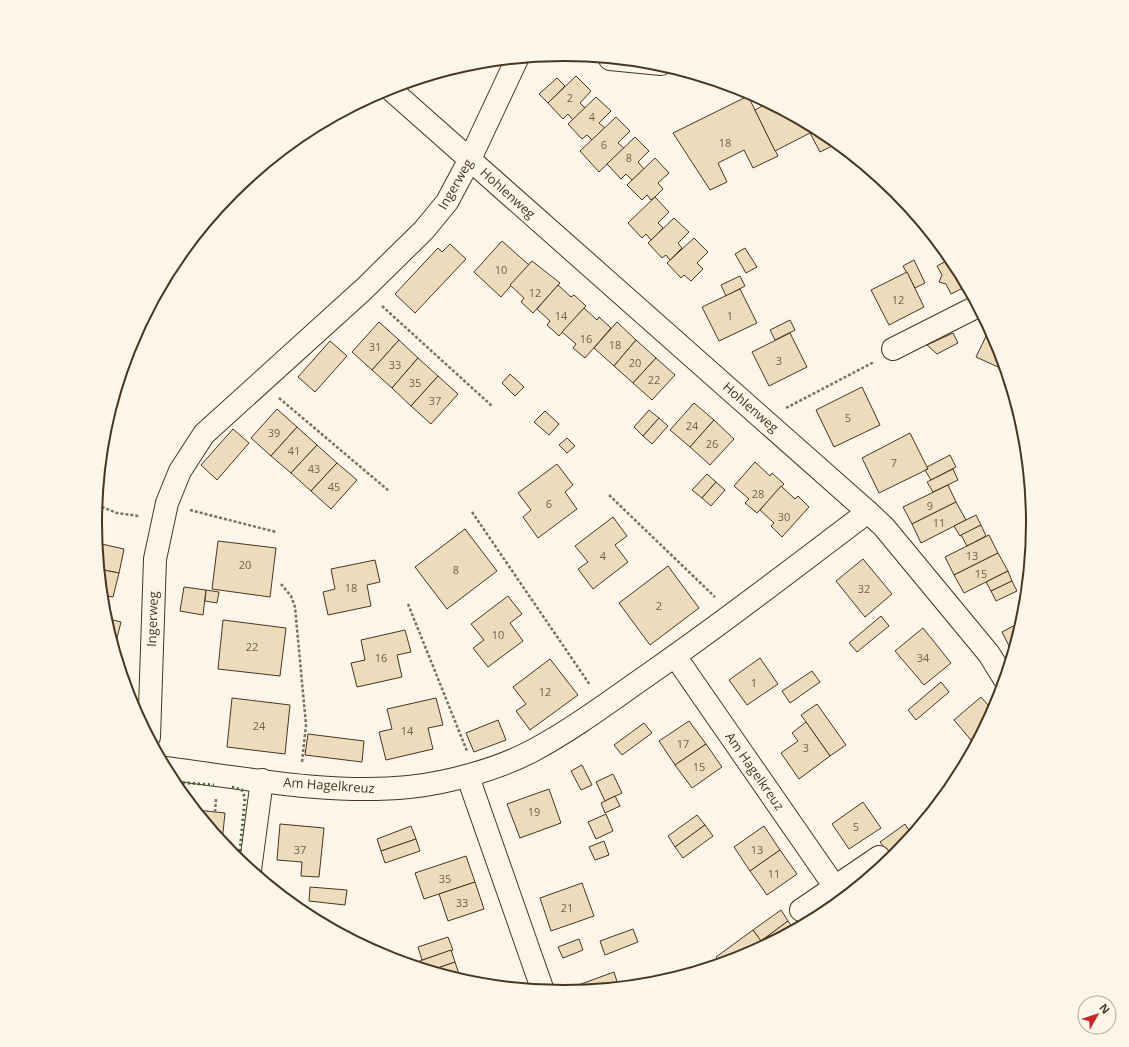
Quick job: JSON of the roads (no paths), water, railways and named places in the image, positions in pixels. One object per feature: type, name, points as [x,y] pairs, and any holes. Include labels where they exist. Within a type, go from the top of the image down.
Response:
[{"type":"street","name":"Ingerweg","points":[[149,727],[155,559],[165,512],[180,471],[204,434],[364,289],[424,230],[446,202],[470,159],[515,64]]},
{"type":"street","name":"Hohlenweg","points":[[395,93],[884,527],[989,654],[1001,674]]},
{"type":"street","points":[[892,349],[973,308]]},
{"type":"street","name":"Am Hagelkreuz","points":[[173,769],[262,780],[359,789],[410,787],[472,775],[532,752],[574,727],[733,614],[868,512]]},
{"type":"street","name":"Am Hagelkreuz","points":[[675,656],[835,886]]},
{"type":"street","points":[[472,775],[541,985]]},
{"type":"street","points":[[251,863],[262,780]]},
{"type":"street","points":[[801,910],[879,856]]}]
